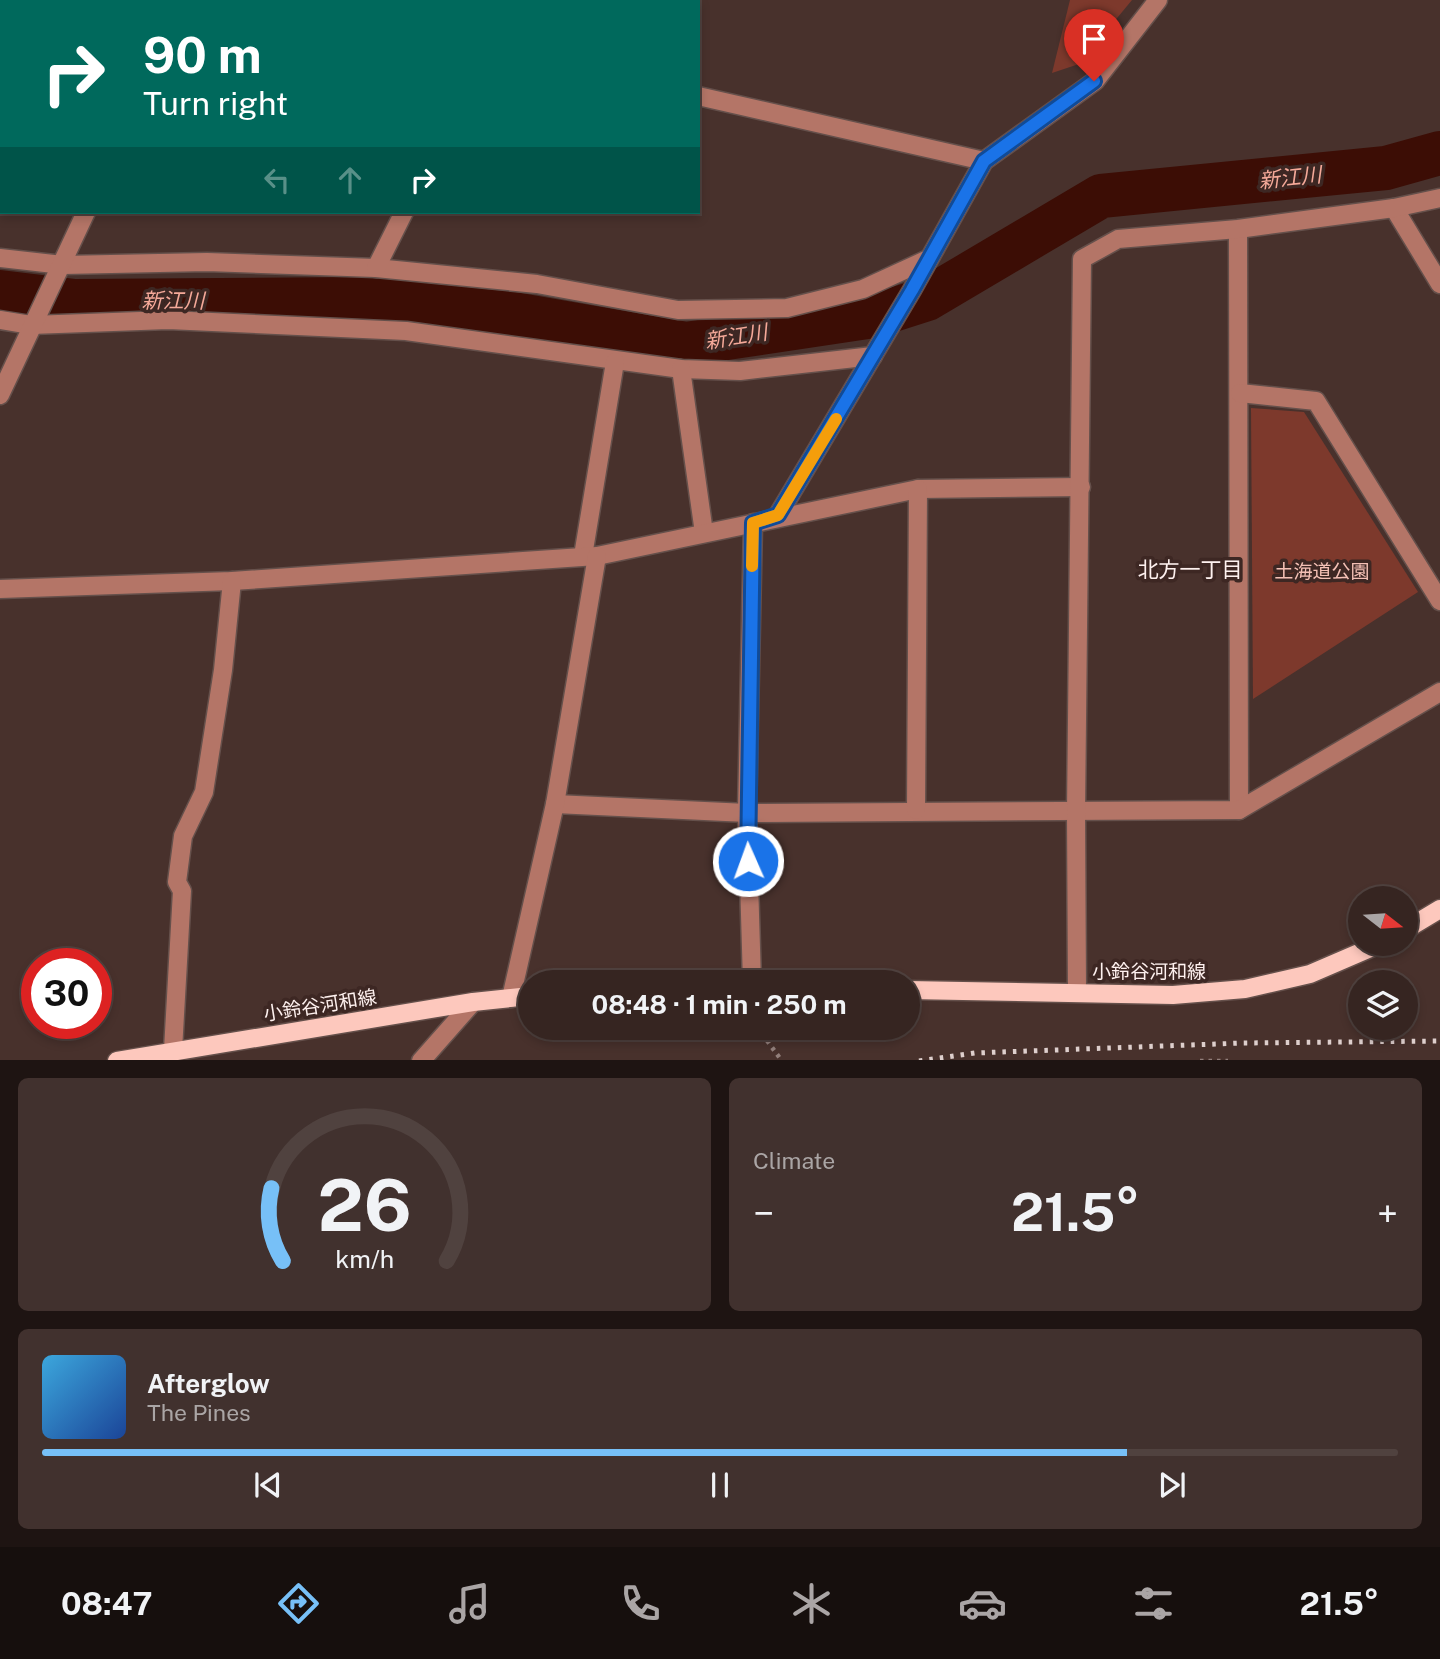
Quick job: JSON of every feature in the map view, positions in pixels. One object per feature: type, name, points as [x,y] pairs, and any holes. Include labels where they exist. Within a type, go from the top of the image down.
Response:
[{"type":"main road","points":[[1418,922],[1440,909]]},
{"type":"main road","name":"小鈴谷河和線","points":[[920,990],[1173,995],[1245,989],[1310,974],[1352,956]]},
{"type":"main road","name":"小鈴谷河和線","points":[[117,1060],[473,1002],[518,997]]},
{"type":"street","points":[[778,515],[912,290],[926,260],[984,161],[1094,81],[1158,0]]},
{"type":"street","points":[[700,96],[984,161]]},
{"type":"street","points":[[1077,992],[1076,811],[1082,259],[1118,239],[1238,229],[1394,208],[1440,198]]},
{"type":"street","points":[[1394,208],[1440,284]]},
{"type":"street","points":[[0,395],[85,214]]},
{"type":"street","points":[[376,268],[403,214]]},
{"type":"street","points":[[1238,229],[1239,810]]},
{"type":"street","points":[[0,258],[60,272],[207,262],[376,268],[537,284],[678,310],[787,308],[863,289],[926,260]]},
{"type":"street","points":[[0,320],[31,325],[168,320],[406,331],[615,362],[681,369],[740,371],[873,356]]},
{"type":"street","points":[[512,998],[555,804],[615,362]]},
{"type":"street","points":[[681,369],[704,533]]},
{"type":"street","points":[[1240,393],[1316,401],[1440,601]]},
{"type":"street","points":[[0,589],[232,581],[590,556],[753,523],[778,515],[918,489],[1080,487]]},
{"type":"street","points":[[915,810],[918,489]]},
{"type":"street","points":[[752,970],[747,813],[753,523]]},
{"type":"street","points":[[173,1050],[182,891],[177,882],[183,836],[204,792],[223,670],[232,581]]},
{"type":"street","points":[[555,804],[747,813],[1239,810],[1440,692]]},
{"type":"street","points":[[421,1060],[473,1002]]},
{"type":"path","points":[[767,1040],[782,1060]]},
{"type":"path","points":[[1200,1060],[1228,1060]]},
{"type":"green space","points":[[1070,0],[1132,0],[1079,64],[1052,73]]},
{"type":"green space","name":"土海道公園","points":[[1251,408],[1304,412],[1418,592],[1253,699]]},
{"type":"waterway","name":"新江川","points":[[0,292],[75,301],[367,299],[513,314],[686,344],[874,316],[927,299],[1101,196],[1386,168],[1440,153]]},
{"type":"railway","points":[[926,1060],[975,1053],[1243,1043],[1440,1041]]},
{"type":"slow traffic","points":[[752,566],[753,523],[778,515],[836,419]]},
{"type":"district","name":"北方一丁目","points":[[1190,570]]},
{"type":"route","points":[[748,861],[753,523],[778,515],[912,290],[926,260],[984,161],[1094,81]]}]
